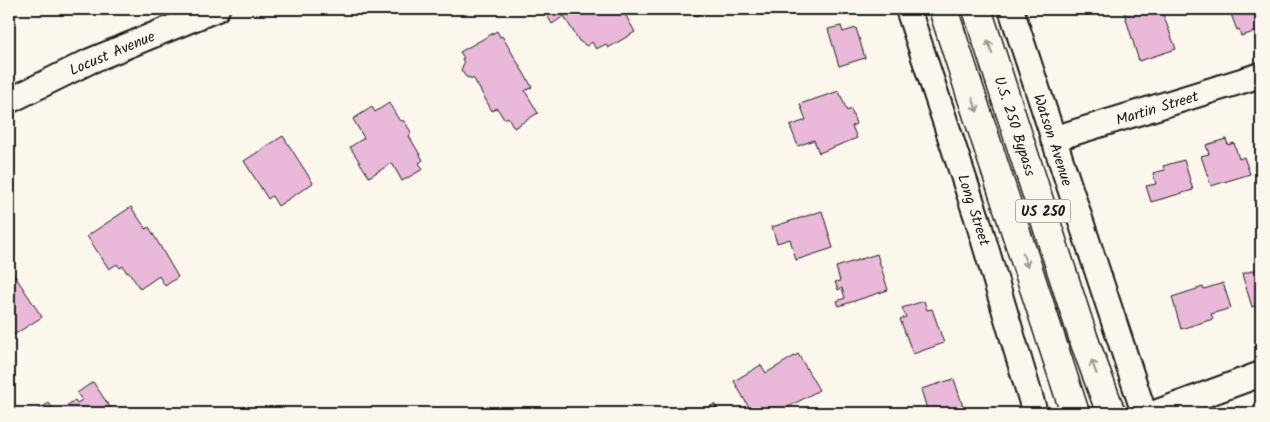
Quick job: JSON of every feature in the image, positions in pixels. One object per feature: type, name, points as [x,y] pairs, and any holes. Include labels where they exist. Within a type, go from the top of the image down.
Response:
[{"type":"highway","name":"US 250","points":[[944,9],[1075,413]]},
{"type":"highway","name":"U.S. 250 Bypass","points":[[977,9],[1084,340],[1111,413]]},
{"type":"street","name":"Locust Avenue","points":[[9,101],[90,61],[217,9]]},
{"type":"street","name":"Long Street","points":[[908,9],[978,221],[1035,413]]},
{"type":"street","name":"Watson Avenue","points":[[1011,9],[1144,413]]},
{"type":"street","name":"Martin Street","points":[[1053,139],[1261,75]]},
{"type":"street","points":[[1155,413],[1261,374]]},
{"type":"building","points":[[622,9],[635,32],[608,48],[606,44],[596,49],[592,42],[587,46],[579,41],[564,16],[552,24],[544,10]]},
{"type":"building","points":[[692,9],[706,9],[707,10],[696,16]]},
{"type":"building","points":[[1123,9],[1161,9],[1176,49],[1139,61]]},
{"type":"building","points":[[1229,9],[1261,9],[1261,30],[1241,36]]},
{"type":"building","points":[[841,26],[843,32],[856,28],[865,58],[839,66],[828,29]]},
{"type":"building","points":[[497,31],[500,37],[502,36],[532,87],[525,91],[538,113],[514,128],[508,117],[504,119],[497,108],[492,111],[474,79],[466,77],[461,70],[464,63],[462,59],[464,58],[460,52]]},
{"type":"building","points":[[839,91],[847,111],[851,109],[856,124],[852,126],[857,138],[819,153],[814,140],[798,146],[790,126],[806,120],[800,104]]},
{"type":"building","points":[[389,103],[399,120],[404,121],[411,132],[409,136],[423,160],[419,163],[423,169],[402,181],[392,163],[369,177],[350,147],[364,138],[353,119],[372,107],[375,112]]},
{"type":"building","points":[[283,136],[313,183],[278,206],[272,196],[268,199],[244,161]]},
{"type":"building","points":[[1226,139],[1228,145],[1234,143],[1239,159],[1244,157],[1250,174],[1211,186],[1201,156],[1209,154],[1206,145]]},
{"type":"building","points":[[1184,160],[1193,190],[1151,202],[1146,186],[1156,184],[1153,173],[1165,170],[1163,166]]},
{"type":"building","points":[[131,207],[146,229],[149,227],[178,277],[165,286],[159,276],[140,289],[123,266],[120,268],[117,264],[109,269],[87,236]]},
{"type":"building","points":[[822,211],[833,248],[796,260],[790,239],[777,243],[772,227]]},
{"type":"building","points":[[877,254],[888,290],[839,306],[837,301],[845,298],[842,288],[838,290],[835,282],[840,281],[836,267]]},
{"type":"building","points":[[9,267],[42,317],[9,338]]},
{"type":"building","points":[[1261,268],[1261,304],[1252,307],[1242,274]]},
{"type":"building","points":[[1223,283],[1231,308],[1211,314],[1213,319],[1181,329],[1172,297]]},
{"type":"building","points":[[924,301],[927,310],[932,309],[944,343],[913,354],[900,319],[906,317],[902,308]]},
{"type":"building","points":[[798,354],[819,390],[778,413],[752,413],[734,381],[761,365],[766,373]]},
{"type":"building","points":[[954,379],[965,413],[928,413],[921,389]]},
{"type":"building","points":[[93,382],[112,410],[107,413],[56,413],[75,400],[77,403],[82,400],[77,393]]},
{"type":"building","points":[[49,403],[56,413],[33,413]]},
{"type":"building","points":[[714,404],[721,413],[700,413]]}]
